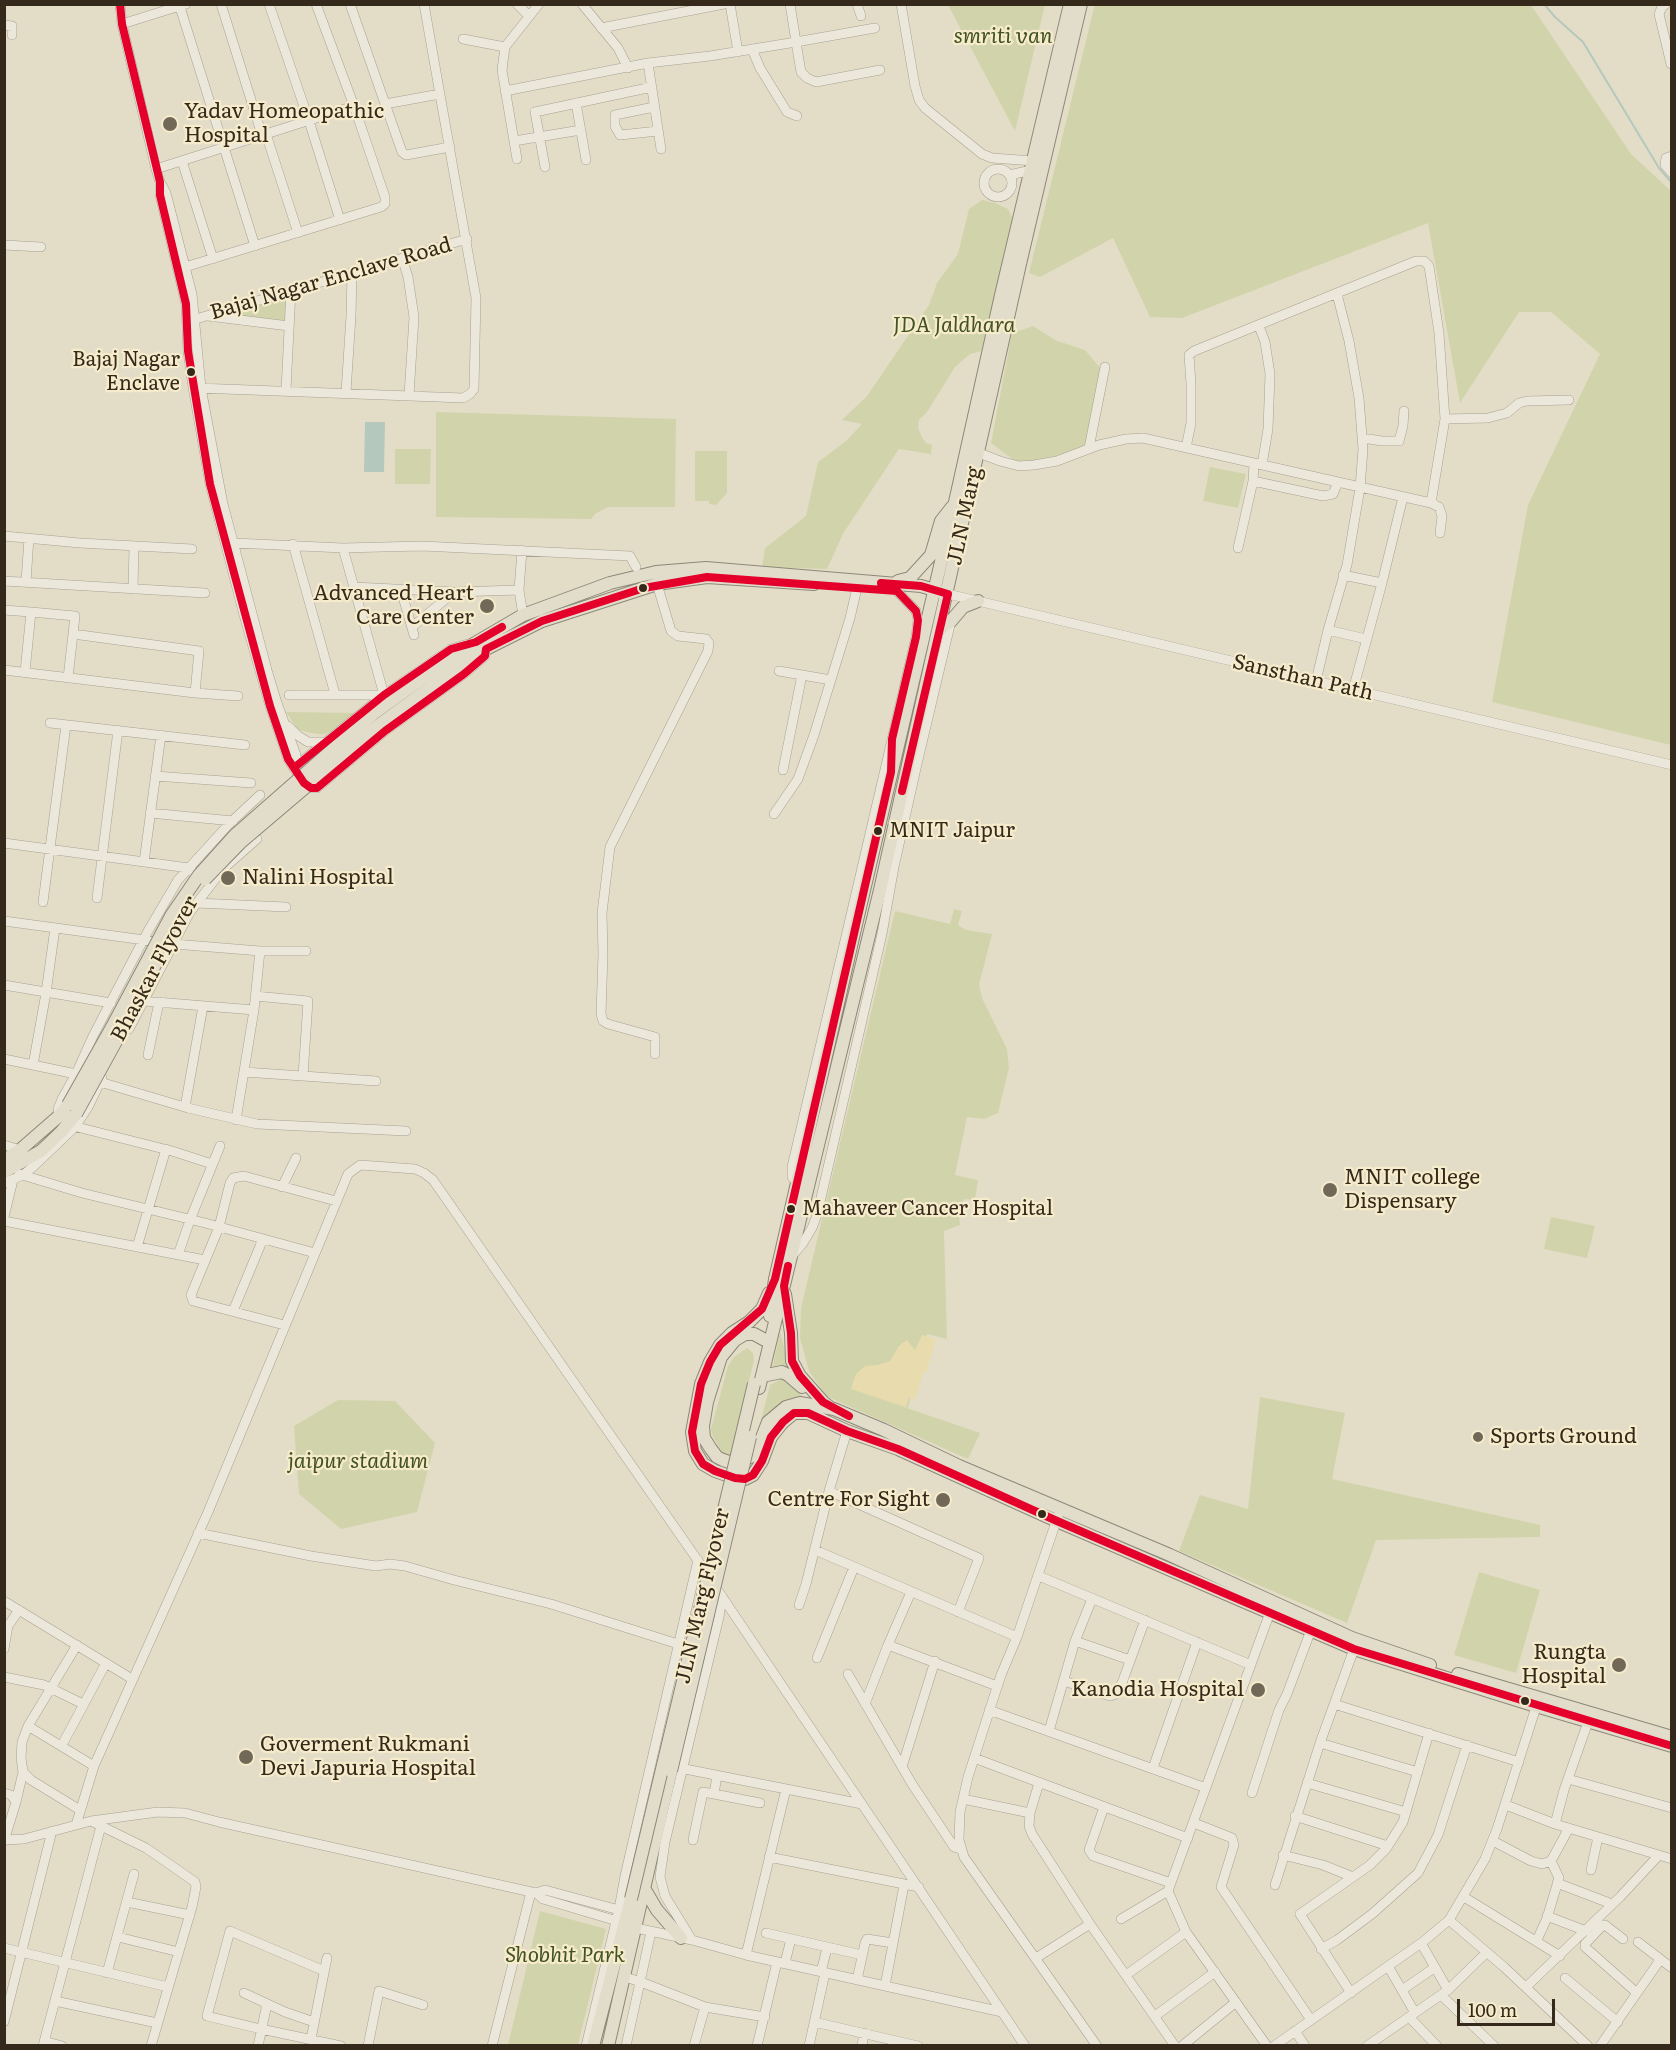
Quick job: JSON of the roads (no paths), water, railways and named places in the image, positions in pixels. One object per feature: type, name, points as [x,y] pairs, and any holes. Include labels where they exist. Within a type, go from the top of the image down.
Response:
[{"type":"main road","name":"JLN Marg","points":[[780,1283],[790,1258],[926,709],[940,629],[1020,264],[1033,165],[1070,4]]},
{"type":"main road","name":"JLN Marg","points":[[759,1383],[798,1184],[868,861],[955,502],[1020,218],[1029,202],[1081,4]]},
{"type":"main road","points":[[481,645],[523,615],[610,583],[656,572],[706,572],[893,587],[910,578],[931,555],[941,521],[955,502]]},
{"type":"main road","points":[[481,645],[542,621],[657,584],[706,572],[857,588],[921,586],[947,597]]},
{"type":"main road","points":[[940,629],[951,621],[963,607],[978,601]]},
{"type":"main road","name":"Bhaskar Flyover","points":[[67,1122],[112,1027],[171,916],[198,875],[235,835],[373,714],[481,645]]},
{"type":"main road","points":[[891,772],[892,739]]},
{"type":"main road","points":[[7,1173],[20,1150],[67,1122]]},
{"type":"main road","points":[[7,1173],[40,1150],[67,1122]]},
{"type":"main road","points":[[780,1283],[791,1333],[792,1360],[800,1376],[823,1402],[884,1430],[1014,1496]]},
{"type":"main road","points":[[780,1283],[762,1310],[732,1333],[720,1345],[710,1362],[701,1384],[692,1432],[695,1450],[703,1464],[735,1478],[745,1479],[753,1476],[762,1461],[771,1437],[794,1413],[820,1415],[834,1409]]},
{"type":"main road","name":"JLN Marg Flyover","points":[[626,1915],[645,1882],[740,1480],[765,1340],[780,1283]]},
{"type":"main road","points":[[765,1340],[754,1334],[745,1334],[735,1340],[722,1357],[707,1402],[703,1426],[704,1438],[717,1457],[729,1462],[753,1456],[768,1422],[786,1407],[800,1403],[847,1431],[1014,1496],[1272,1608],[1588,1722],[1671,1746]]},
{"type":"main road","points":[[759,1383],[782,1372],[788,1375],[802,1387],[820,1415]]},
{"type":"main road","name":"JLN Marg Flyover","points":[[626,1915],[759,1383]]},
{"type":"main road","points":[[1272,1608],[1311,1630],[1354,1649],[1537,1702],[1671,1737]]},
{"type":"main road","points":[[645,1882],[657,1910],[687,1939]]},
{"type":"main road","points":[[608,2046],[625,1977],[626,1915]]},
{"type":"main road","points":[[593,2046],[626,1915]]},
{"type":"street","points":[[120,4],[156,169],[166,194],[200,317],[197,388],[210,484],[244,615],[288,759],[304,783],[311,788],[317,788],[385,731],[464,674],[484,656],[481,645],[451,649],[384,695],[295,767]]},
{"type":"street","points":[[221,4],[298,233]]},
{"type":"street","points":[[269,4],[340,220]]},
{"type":"street","points":[[186,267],[381,207],[385,200],[354,106],[316,4]]},
{"type":"street","points":[[350,4],[404,154],[450,147]]},
{"type":"street","name":"Bajaj Nagar Enclave Road","points":[[197,388],[463,398],[474,389],[476,298],[424,4]]},
{"type":"street","points":[[517,4],[529,16]]},
{"type":"street","points":[[517,159],[502,59],[505,47],[539,4]]},
{"type":"street","points":[[582,4],[618,48],[628,68]]},
{"type":"street","points":[[602,28],[724,4]]},
{"type":"street","points":[[730,4],[738,52]]},
{"type":"street","points":[[790,4],[801,72],[807,78],[816,82],[880,70]]},
{"type":"street","points":[[857,4],[861,16]]},
{"type":"street","points":[[901,4],[915,86],[919,100],[925,108],[982,154],[992,158],[1033,165]]},
{"type":"street","points":[[1666,4],[1659,14],[1671,64]]},
{"type":"street","points":[[123,24],[181,5],[255,246]]},
{"type":"street","points":[[4,25],[12,26],[12,35]]},
{"type":"street","points":[[505,91],[648,63],[738,52],[875,28]]},
{"type":"street","points":[[463,39],[505,47]]},
{"type":"street","points":[[752,49],[760,68],[787,112],[797,116]]},
{"type":"street","points":[[648,63],[661,149]]},
{"type":"street","points":[[545,167],[536,112],[652,87]]},
{"type":"street","points":[[385,104],[440,94]]},
{"type":"street","points":[[576,103],[586,160]]},
{"type":"street","points":[[156,169],[354,106]]},
{"type":"street","points":[[654,107],[615,115],[615,126],[620,135],[658,132]]},
{"type":"street","points":[[514,141],[581,130]]},
{"type":"street","points":[[982,154],[989,173]]},
{"type":"street","points":[[1671,156],[1666,158],[1665,165],[1671,173]]},
{"type":"street","points":[[182,161],[213,259]]},
{"type":"street","points":[[1009,175],[1033,165]]},
{"type":"street","points":[[993,170],[1002,170],[1009,175],[1012,184],[1009,192],[996,197],[988,193],[984,185],[989,173],[993,170]]},
{"type":"street","points":[[160,182],[162,204],[186,304],[188,351],[223,504],[267,670],[296,755],[295,767]]},
{"type":"street","points":[[1009,192],[1029,202]]},
{"type":"street","name":"Bajaj Nagar Enclave Road","points":[[200,317],[467,239]]},
{"type":"street","points":[[4,245],[40,247]]},
{"type":"street","points":[[402,258],[414,317],[409,395]]},
{"type":"street","points":[[1185,448],[1191,423],[1189,355],[1194,351],[1416,261],[1424,261],[1429,266],[1439,333],[1445,419],[1431,503]]},
{"type":"street","points":[[346,392],[352,272]]},
{"type":"street","points":[[286,390],[291,290]]},
{"type":"street","points":[[1316,681],[1347,565],[1360,488],[1362,438],[1359,398],[1337,294]]},
{"type":"street","points":[[200,317],[289,326]]},
{"type":"street","points":[[1238,548],[1268,429],[1270,374],[1259,326]]},
{"type":"street","points":[[1089,448],[1105,368]]},
{"type":"street","points":[[1445,419],[1488,418],[1507,413],[1519,403],[1527,401],[1569,400]]},
{"type":"street","points":[[1362,438],[1399,441],[1404,411]]},
{"type":"street","points":[[979,453],[1018,466],[1034,465],[1057,461],[1089,448],[1126,439],[1143,438],[1431,503],[1438,507],[1442,516],[1440,533]]},
{"type":"street","points":[[1253,482],[1323,496],[1333,494],[1338,482]]},
{"type":"street","points":[[1353,690],[1403,497]]},
{"type":"street","points":[[4,536],[192,549]]},
{"type":"street","points":[[26,582],[29,538]]},
{"type":"street","points":[[234,543],[343,548],[422,546],[630,556],[636,567]]},
{"type":"street","points":[[293,544],[335,694]]},
{"type":"street","points":[[133,589],[134,546]]},
{"type":"street","points":[[343,548],[384,695]]},
{"type":"street","points":[[522,550],[519,590],[523,615]]},
{"type":"street","points":[[1343,575],[1382,583]]},
{"type":"street","points":[[4,581],[206,593]]},
{"type":"street","points":[[655,1054],[655,1037],[608,1024],[603,1021],[601,1014],[602,913],[610,847],[708,651],[709,643],[706,639],[678,636],[671,631],[657,584]]},
{"type":"street","points":[[354,587],[454,592],[519,590]]},
{"type":"street","points":[[868,861],[918,620],[915,611],[893,587]]},
{"type":"street","points":[[774,814],[798,779],[831,680],[857,588]]},
{"type":"street","points":[[401,590],[413,631],[454,592]]},
{"type":"street","name":"Sansthan Path","points":[[947,597],[978,601],[1671,765]]},
{"type":"street","points":[[4,610],[75,616],[69,678]]},
{"type":"street","points":[[25,672],[31,612]]},
{"type":"street","points":[[926,709],[951,621]]},
{"type":"street","points":[[1328,630],[1366,639]]},
{"type":"street","points":[[73,634],[198,651],[195,693]]},
{"type":"street","points":[[4,670],[238,696]]},
{"type":"street","points":[[779,671],[831,680]]},
{"type":"street","points":[[783,770],[802,675]]},
{"type":"street","points":[[289,695],[384,695]]},
{"type":"street","points":[[284,722],[308,742],[326,742]]},
{"type":"street","points":[[50,723],[244,745]]},
{"type":"street","points":[[43,902],[66,725]]},
{"type":"street","points":[[97,898],[118,730]]},
{"type":"street","points":[[144,862],[161,735]]},
{"type":"street","points":[[156,776],[251,783]]},
{"type":"street","points":[[212,1164],[67,1122],[58,1109],[143,941],[178,880],[260,795]]},
{"type":"street","points":[[150,813],[233,821]]},
{"type":"street","points":[[23,1175],[67,1122],[88,1107],[190,912],[223,869],[257,838]]},
{"type":"street","points":[[4,843],[189,868],[211,885]]},
{"type":"street","points":[[197,903],[286,907]]},
{"type":"street","points":[[4,921],[143,941],[260,951],[306,951]]},
{"type":"street","points":[[33,1065],[55,928]]},
{"type":"street","points":[[236,1120],[254,1010],[260,951]]},
{"type":"street","points":[[4,985],[111,1003]]},
{"type":"street","points":[[255,996],[308,1001],[303,1076]]},
{"type":"street","points":[[144,1001],[254,1010]]},
{"type":"street","points":[[148,1055],[159,1002]]},
{"type":"street","points":[[185,1107],[203,1006]]},
{"type":"street","points":[[4,1059],[76,1074]]},
{"type":"street","points":[[244,1072],[376,1081]]},
{"type":"street","points":[[100,1082],[185,1107],[257,1124],[406,1131]]},
{"type":"street","points":[[4,1145],[20,1150]]},
{"type":"street","points":[[178,1255],[220,1146]]},
{"type":"street","points":[[137,1247],[150,1210],[166,1149]]},
{"type":"street","points":[[282,1187],[296,1158]]},
{"type":"street","points":[[76,1825],[94,1766],[198,1533],[348,1174],[360,1165],[416,1169],[433,1180],[698,1560],[1025,2046]]},
{"type":"street","points":[[205,1260],[4,1219],[7,1173],[23,1175],[82,1193],[219,1227],[315,1254]]},
{"type":"street","points":[[284,1325],[194,1301],[191,1295],[219,1227],[233,1178],[244,1176],[336,1201]]},
{"type":"street","points":[[233,1311],[263,1239]]},
{"type":"street","points":[[799,1605],[847,1431]]},
{"type":"street","points":[[829,1491],[979,1558],[958,1612]]},
{"type":"street","points":[[960,1850],[959,1833],[963,1799],[974,1758],[997,1686],[1039,1576],[1058,1515]]},
{"type":"street","points":[[198,1533],[311,1556],[376,1566],[390,1564],[405,1566],[551,1604],[678,1644]]},
{"type":"street","points":[[815,1550],[1017,1637]]},
{"type":"street","points":[[586,2046],[626,1915],[651,1763],[698,1560]]},
{"type":"street","points":[[817,1658],[854,1568]]},
{"type":"street","points":[[1039,1576],[1251,1665]]},
{"type":"street","points":[[866,1704],[911,1592]]},
{"type":"street","points":[[687,1939],[665,1896],[660,1877],[665,1842],[684,1769],[722,1596]]},
{"type":"street","points":[[1048,1731],[1076,1641],[1092,1599]]},
{"type":"street","points":[[4,1601],[132,1679]]},
{"type":"street","points":[[1121,1919],[1169,1887],[1272,1608]]},
{"type":"street","points":[[4,1649],[9,1626],[18,1610]]},
{"type":"street","points":[[1064,1681],[1110,1696],[1116,1694],[1145,1620]]},
{"type":"street","points":[[1252,1793],[1279,1710],[1311,1630]]},
{"type":"street","points":[[1076,1641],[1130,1660]]},
{"type":"street","points":[[1153,1768],[1197,1642]]},
{"type":"street","points":[[77,1645],[28,1726],[22,1742],[23,1772],[5,1840],[24,1839],[92,1821],[159,1812],[185,1813],[533,1892],[546,1890],[626,1915],[651,1932],[1002,2012]]},
{"type":"street","points":[[888,1645],[997,1686]]},
{"type":"street","points":[[1275,1884],[1295,1816],[1354,1649]]},
{"type":"street","points":[[902,1767],[935,1661]]},
{"type":"street","points":[[62,1745],[106,1663]]},
{"type":"street","points":[[848,1674],[902,1767],[954,1847],[960,1850],[1097,2046]]},
{"type":"street","points":[[4,1677],[26,1680],[83,1704]]},
{"type":"street","points":[[1274,2046],[1421,1943],[1449,1920],[1485,1859],[1493,1840],[1537,1702]]},
{"type":"street","points":[[1334,1704],[1519,1762]]},
{"type":"street","points":[[989,1710],[1206,1788]]},
{"type":"street","points":[[1555,1824],[1588,1722]]},
{"type":"street","points":[[28,1726],[94,1766]]},
{"type":"street","points":[[1351,1992],[1300,1914],[1370,1865],[1388,1846],[1403,1822],[1430,1733]]},
{"type":"street","points":[[1320,1743],[1418,1772]]},
{"type":"street","points":[[1321,1948],[1337,1940],[1372,1914],[1418,1873],[1438,1835],[1467,1745]]},
{"type":"street","points":[[974,1758],[1188,1838]]},
{"type":"street","points":[[651,1763],[862,1804]]},
{"type":"street","points":[[23,1772],[31,1780],[80,1810]]},
{"type":"street","points":[[714,1794],[717,1776]]},
{"type":"street","points":[[1568,1779],[1671,1808]]},
{"type":"street","points":[[1039,1783],[1030,1813],[1029,1826],[1040,1848],[1175,2046]]},
{"type":"street","points":[[1307,1783],[1406,1812]]},
{"type":"street","points":[[746,1955],[786,1789]]},
{"type":"street","points":[[693,1840],[703,1792],[760,1803]]},
{"type":"street","points":[[4,1793],[11,1795],[16,1802]]},
{"type":"street","points":[[963,1799],[1030,1813]]},
{"type":"street","points":[[1506,1805],[1555,1824],[1671,1859]]},
{"type":"street","points":[[1104,1807],[1089,1850],[1093,1856],[1169,1887],[1186,1932],[1267,2046]]},
{"type":"street","points":[[1295,1816],[1388,1846]]},
{"type":"street","points":[[92,1821],[146,1848],[195,1881],[196,1887],[190,1915],[150,2046]]},
{"type":"street","points":[[1194,1823],[1233,1838],[1234,1845],[1221,1887],[1311,2020]]},
{"type":"street","points":[[62,2046],[44,2043],[101,1826]]},
{"type":"street","points":[[1493,1840],[1531,1861],[1542,1864],[1551,1861],[1569,1828]]},
{"type":"street","points":[[4,2022],[52,1831]]},
{"type":"street","points":[[1591,1870],[1598,1837]]},
{"type":"street","points":[[1283,1855],[1323,1865],[1353,1877]]},
{"type":"street","points":[[1526,1988],[1659,1855]]},
{"type":"street","points":[[770,1857],[918,1887]]},
{"type":"street","points":[[1537,1940],[1559,1878],[1551,1861]]},
{"type":"street","points":[[107,1973],[134,1874]]},
{"type":"street","points":[[1557,1883],[1612,1904]]},
{"type":"street","points":[[885,1986],[904,1885]]},
{"type":"street","points":[[492,2046],[533,1892]]},
{"type":"street","points":[[1464,1897],[1560,1956]]},
{"type":"street","points":[[127,1902],[190,1915]]},
{"type":"street","points":[[1547,1916],[1586,1930]]},
{"type":"street","points":[[1449,1920],[1504,1967],[1588,2046]]},
{"type":"street","points":[[1036,1958],[1090,1924]]},
{"type":"street","points":[[1623,1939],[1602,1925],[1585,1944],[1585,1947],[1637,1994]]},
{"type":"street","points":[[324,1973],[322,1970],[230,1931],[207,2016],[341,2046]]},
{"type":"street","points":[[626,2046],[651,1932]]},
{"type":"street","points":[[1126,1975],[1186,1932]]},
{"type":"street","points":[[766,1933],[862,1955]]},
{"type":"street","points":[[118,1937],[179,1952]]},
{"type":"street","points":[[757,2046],[781,1963],[791,1939]]},
{"type":"street","points":[[857,1980],[867,1939],[893,1943]]},
{"type":"street","points":[[1638,1942],[1671,1968]]},
{"type":"street","points":[[1421,1943],[1444,1992],[1494,2046]]},
{"type":"street","points":[[4,1948],[168,1988]]},
{"type":"street","points":[[809,2046],[827,1948]]},
{"type":"street","points":[[1367,2046],[1444,1992],[1486,1953]]},
{"type":"street","points":[[311,2039],[327,1958]]},
{"type":"street","points":[[1600,2046],[1660,1960]]},
{"type":"street","points":[[1388,1966],[1402,1990],[1412,2015],[1436,2045]]},
{"type":"street","points":[[1402,1990],[1434,1968]]},
{"type":"street","points":[[1155,2016],[1215,1972]]},
{"type":"street","points":[[625,1977],[705,2007],[765,2017]]},
{"type":"street","points":[[1565,1978],[1618,2022]]},
{"type":"street","points":[[368,2046],[379,1991],[423,2005]]},
{"type":"street","points":[[244,1993],[314,2022]]},
{"type":"street","points":[[55,2001],[157,2023]]},
{"type":"street","points":[[1182,2046],[1236,2002]]},
{"type":"street","points":[[258,2046],[267,2004]]},
{"type":"street","points":[[694,2046],[705,2007]]},
{"type":"street","points":[[814,2022],[912,2045]]},
{"type":"street","points":[[1295,2031],[1305,2046]]},
{"type":"street","points":[[862,2046],[864,2033]]},
{"type":"waterway","points":[[1544,4],[1583,42],[1659,168],[1672,183]]},
{"type":"place","name":"Yadav Homeopathic Hospital","points":[[170,124]]},
{"type":"place","name":"Bajaj Nagar Enclave","points":[[191,372]]},
{"type":"place","name":"Advanced Heart Care Center","points":[[487,606]]},
{"type":"place","name":"MNIT Jaipur","points":[[878,831]]},
{"type":"place","name":"Nalini Hospital","points":[[228,878]]},
{"type":"place","name":"MNIT college Dispensary","points":[[1330,1190]]},
{"type":"place","name":"Mahaveer Cancer Hospital","points":[[791,1209]]},
{"type":"place","name":"Sports Ground","points":[[1478,1437]]},
{"type":"place","name":"Centre For Sight","points":[[943,1500]]},
{"type":"place","name":"Rungta Hospital","points":[[1619,1665]]},
{"type":"place","name":"Kanodia Hospital","points":[[1258,1690]]},
{"type":"place","name":"Goverment Rukmani Devi Japuria Hospital","points":[[246,1757]]},
{"type":"park label","name":"smriti van","points":[[1003,37]]},
{"type":"park label","name":"JDA Jaldhara","points":[[954,326]]},
{"type":"park label","name":"jaipur stadium","points":[[358,1462]]},
{"type":"park label","name":"Shobhit Park","points":[[565,1956]]}]
